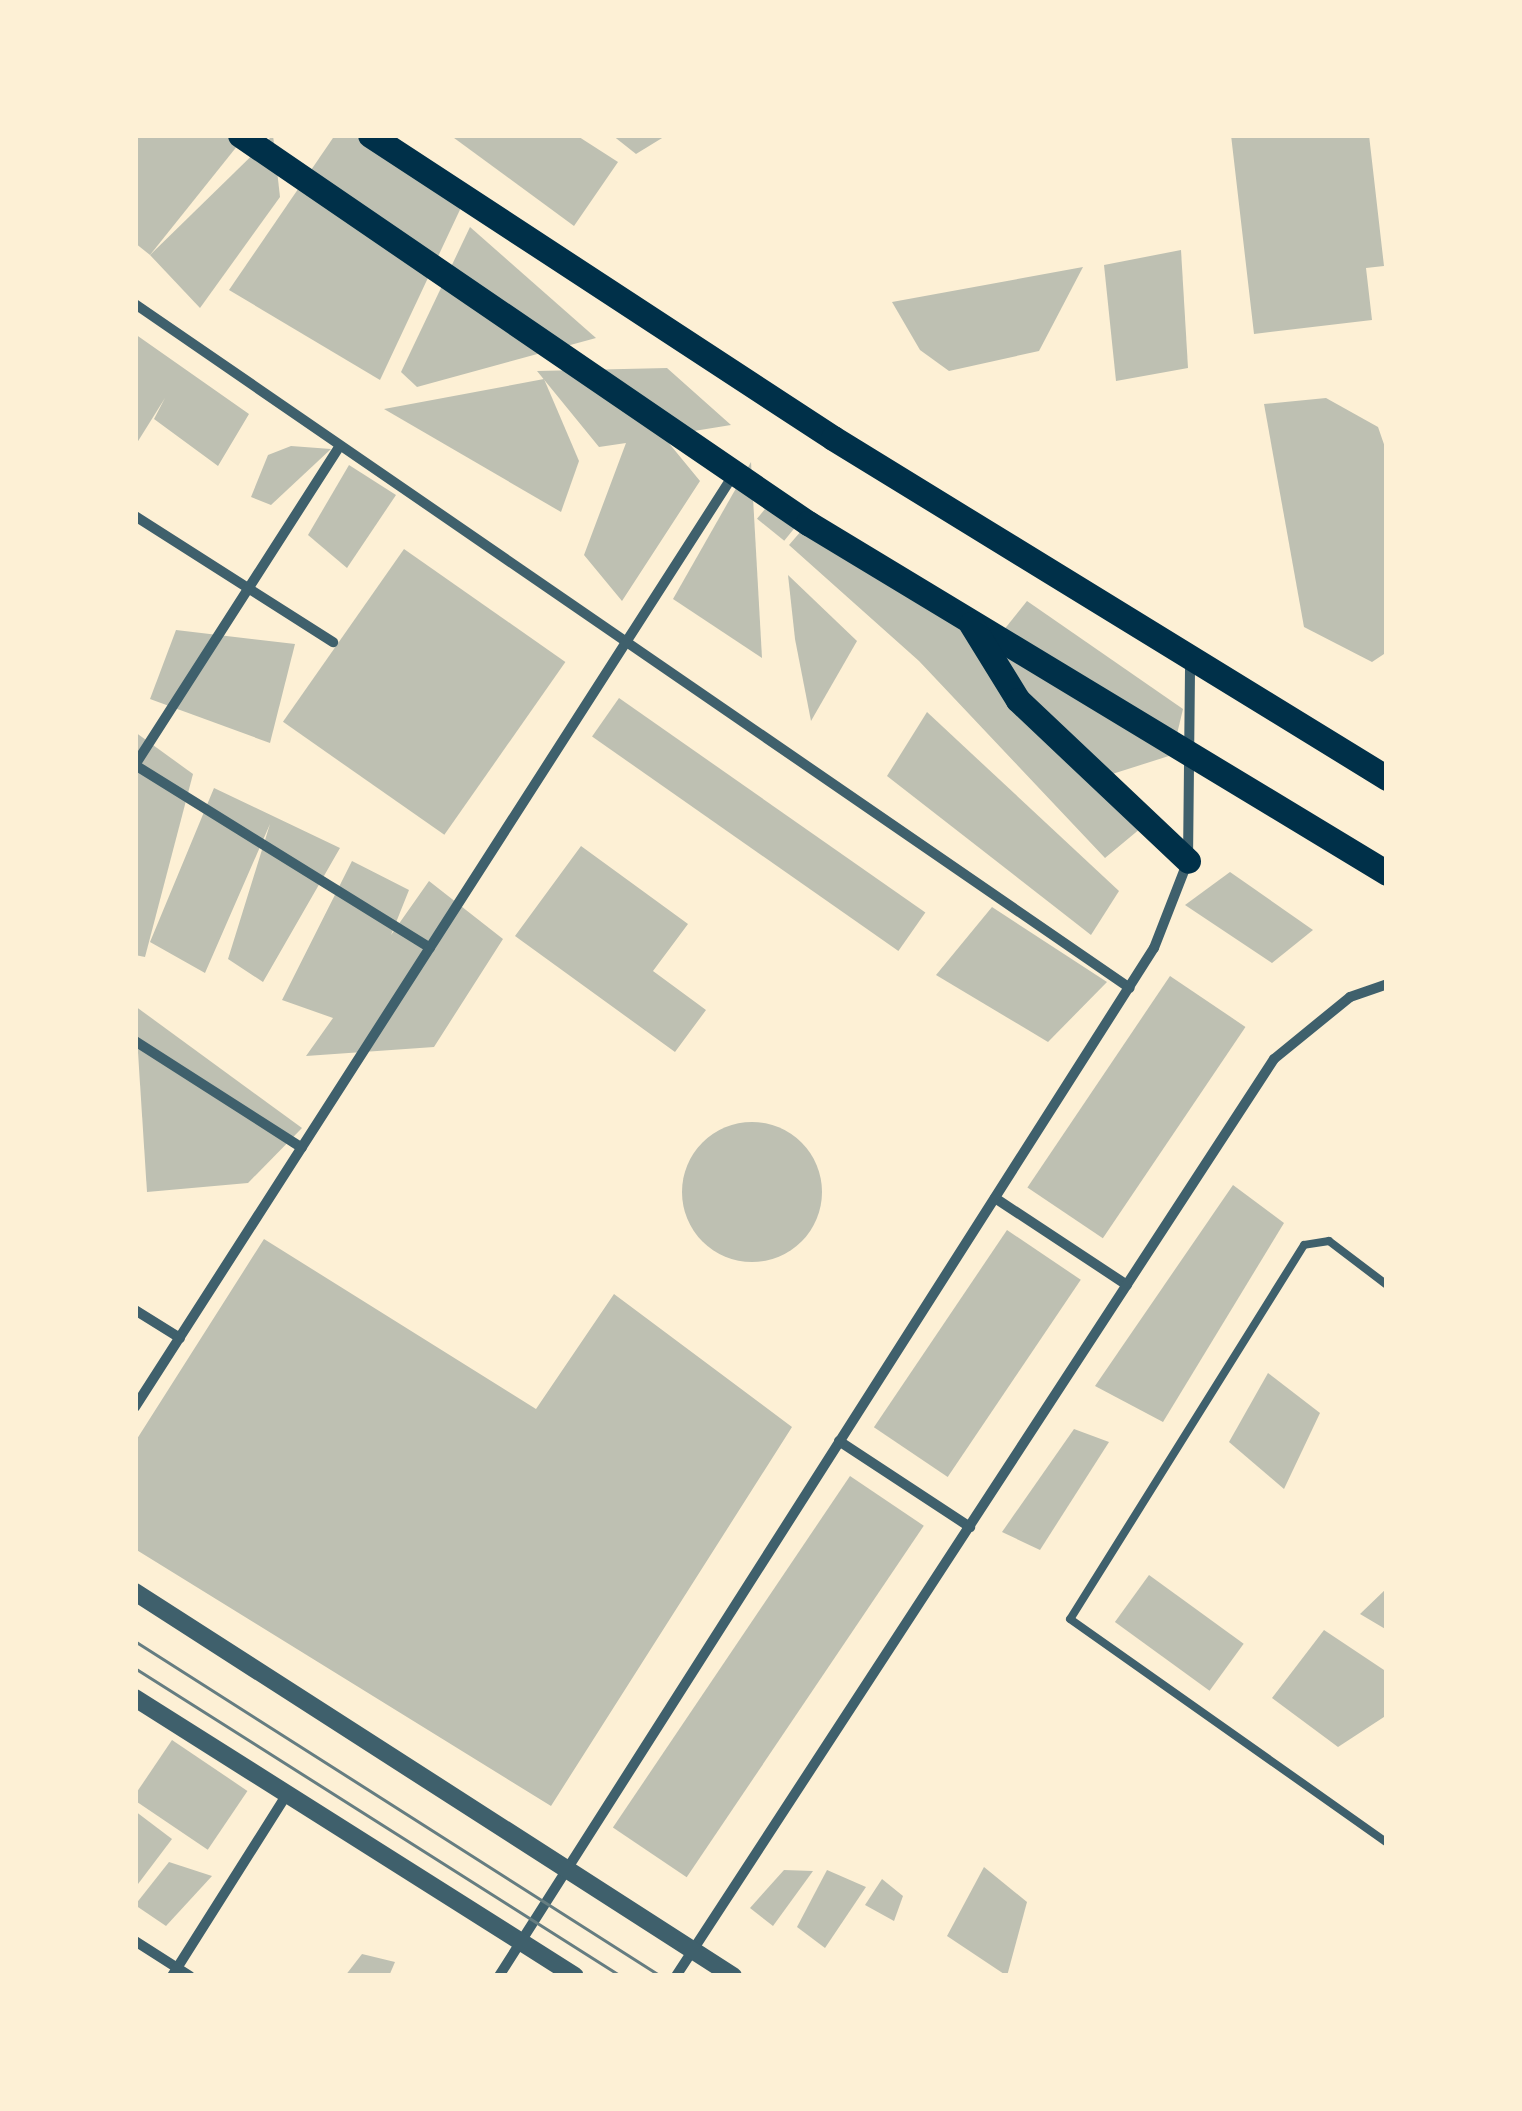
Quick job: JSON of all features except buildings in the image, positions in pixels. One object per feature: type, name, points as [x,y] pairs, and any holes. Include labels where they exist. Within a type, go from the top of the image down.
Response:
[{"type":"main road","points":[[240,135],[734,473],[968,620],[1387,873]]},
{"type":"main road","points":[[370,135],[833,438],[1387,778]]},
{"type":"main road","points":[[968,620],[1018,700],[1188,862]]},
{"type":"street","points":[[135,304],[1130,988]]},
{"type":"street","points":[[340,446],[135,765],[430,948]]},
{"type":"street","points":[[135,1408],[734,473]]},
{"type":"street","points":[[135,516],[333,642]]},
{"type":"street","points":[[498,1976],[1130,988],[1188,862],[1194,757],[1190,656]]},
{"type":"street","points":[[676,1976],[1274,1059],[1350,997],[1387,984]]},
{"type":"street","points":[[135,1041],[302,1148]]},
{"type":"street","points":[[995,1198],[1127,1285]]},
{"type":"street","points":[[135,1310],[180,1338]]},
{"type":"street","points":[[839,1442],[970,1528]]},
{"type":"street","points":[[135,1592],[733,1976]]},
{"type":"street","points":[[135,1698],[576,1976]]},
{"type":"street","points":[[174,1972],[287,1794]]},
{"type":"street","points":[[135,1941],[174,1972],[190,1976]]},
{"type":"lane","points":[[1387,1285],[1329,1241],[1304,1245],[1070,1619],[1387,1843]]},
{"type":"tram line","points":[[135,1641],[661,1976]]},
{"type":"tram line","points":[[135,1668],[621,1976]]}]
